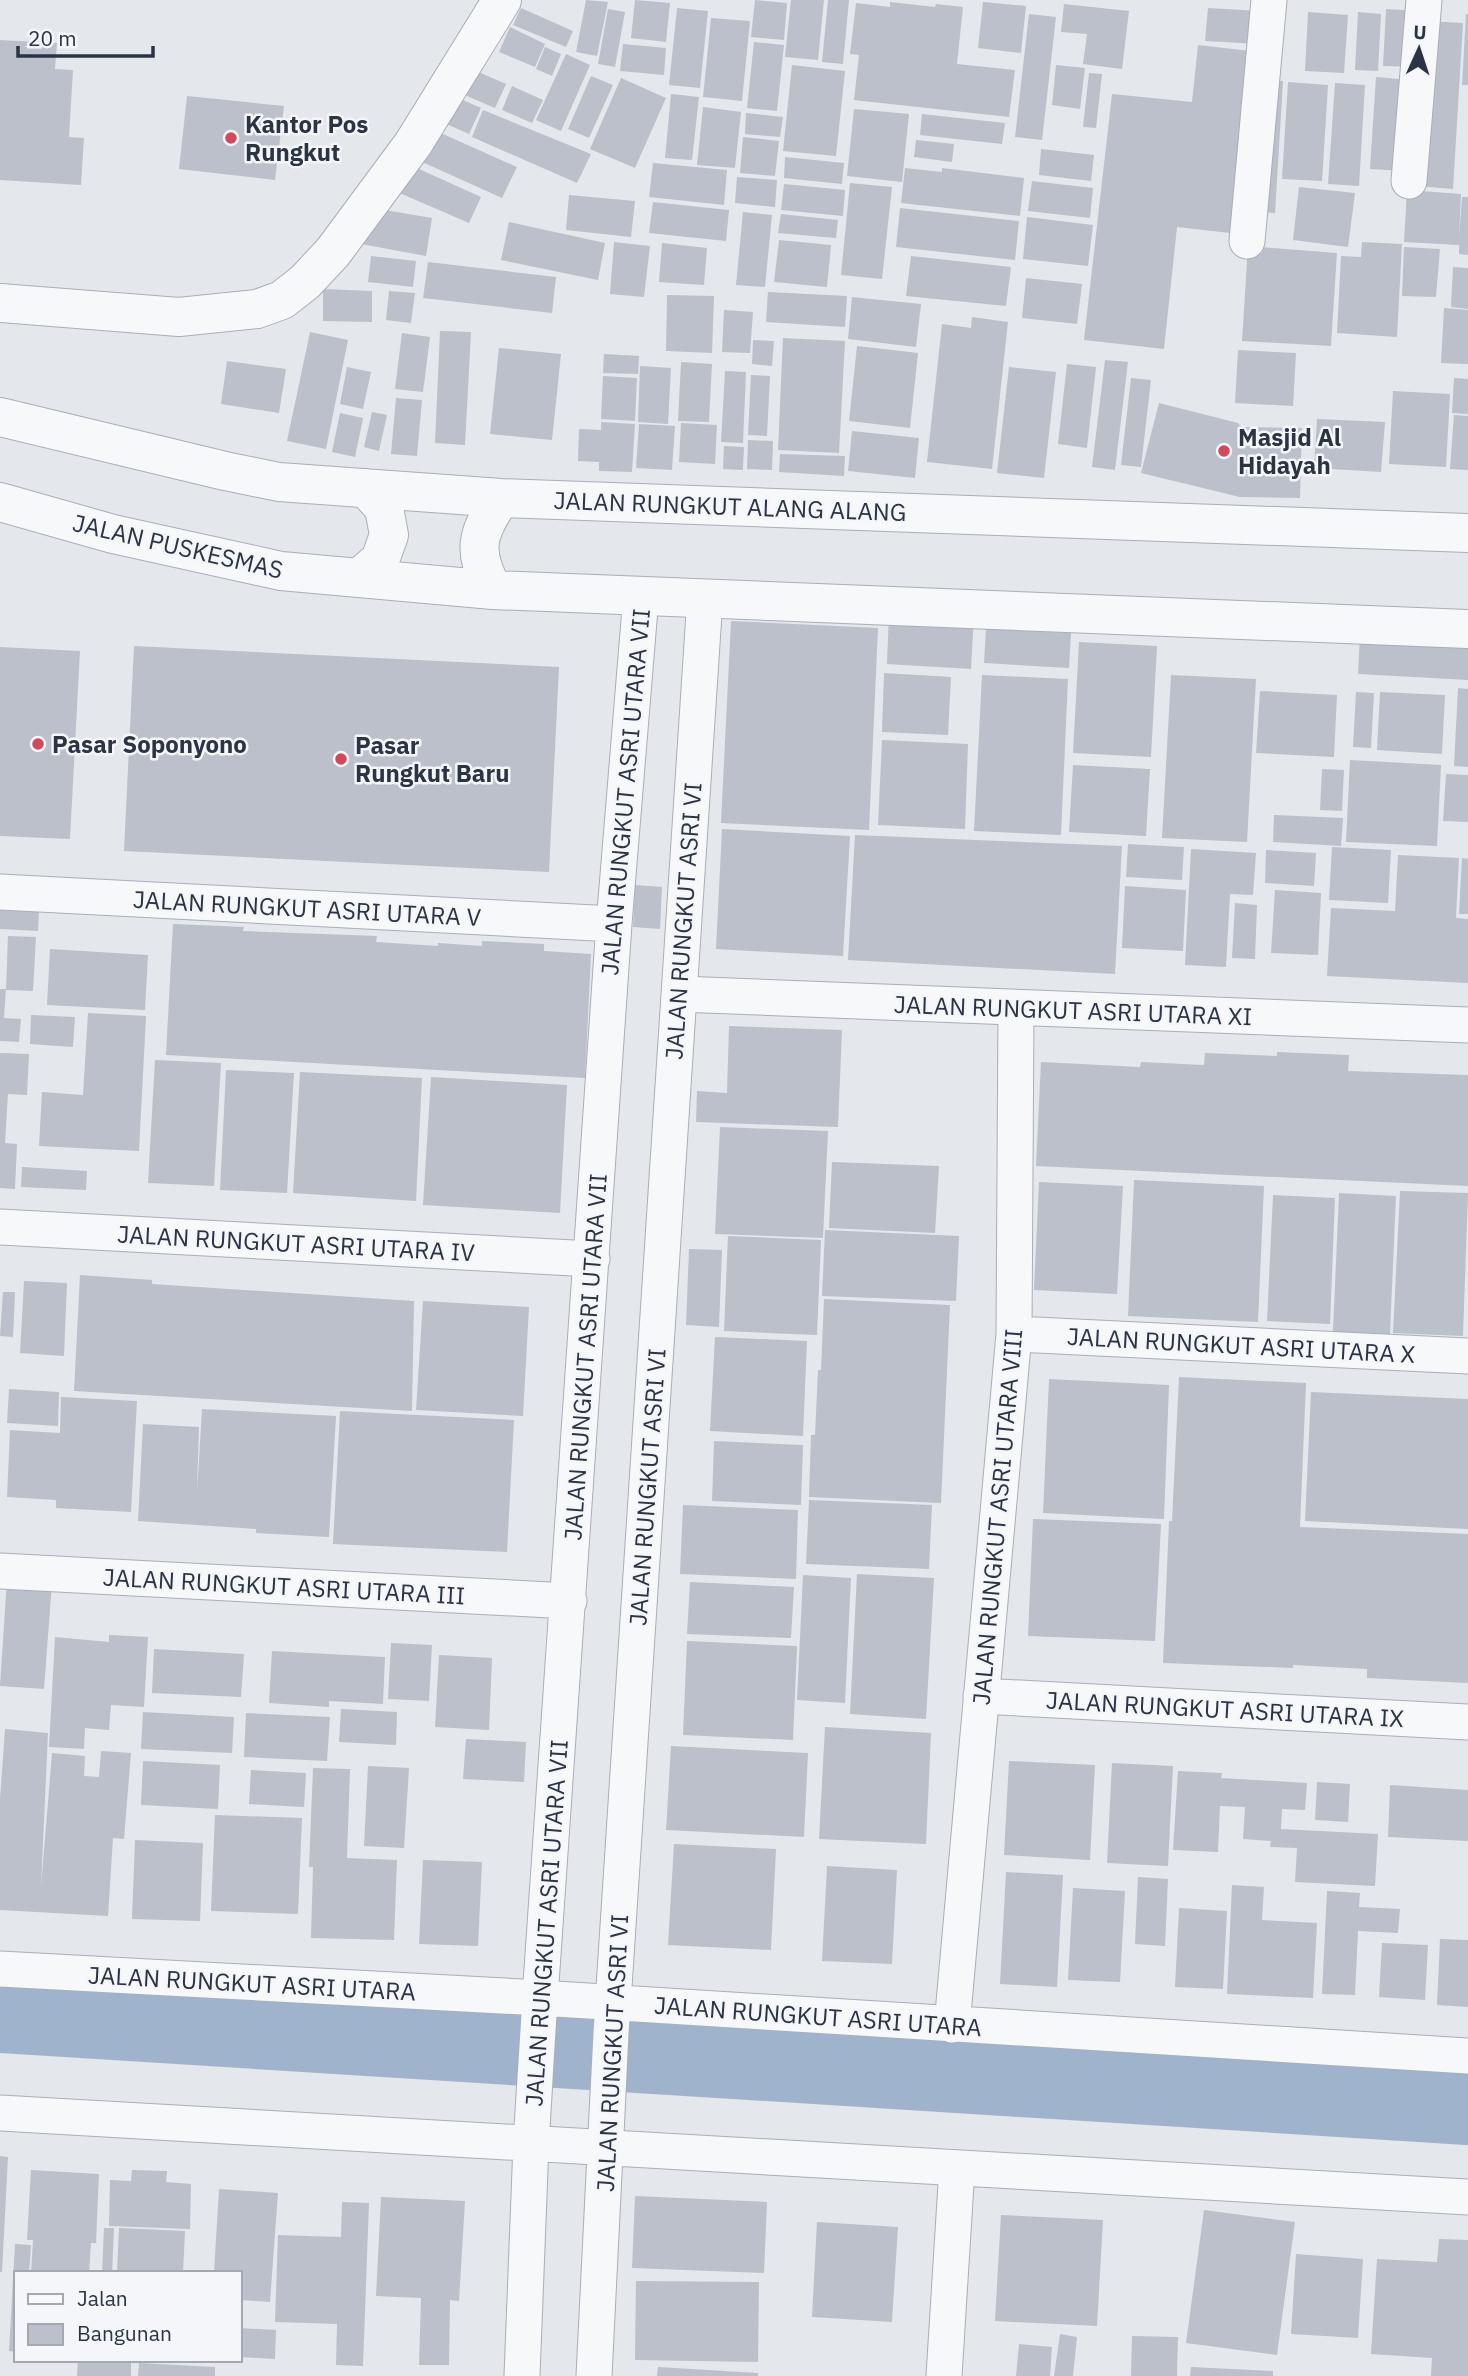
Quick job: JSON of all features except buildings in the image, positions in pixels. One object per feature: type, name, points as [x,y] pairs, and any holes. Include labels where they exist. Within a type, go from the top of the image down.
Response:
[{"type":"street","points":[[0,303],[179,317],[257,309],[282,300],[305,282],[333,252],[414,144],[502,0]]},
{"type":"street","points":[[1247,241],[1269,0]]},
{"type":"street","points":[[1409,181],[1424,0]]},
{"type":"street","name":"JALAN RUNGKUT ALANG ALANG","points":[[0,417],[279,482],[501,498],[1468,533]]},
{"type":"street","points":[[359,578],[380,561],[389,535],[384,508],[366,488]]},
{"type":"street","points":[[493,590],[481,568],[479,542],[486,519],[501,498]]},
{"type":"street","name":"JALAN PUSKESMAS","points":[[0,502],[113,534],[281,571],[359,578]]},
{"type":"street","points":[[359,578],[493,590],[1468,629]]},
{"type":"street","name":"JALAN RUNGKUT ASRI UTARA VII","points":[[532,2131],[614,924],[641,596]]},
{"type":"street","name":"JALAN RUNGKUT ASRI VI","points":[[594,2376],[612,2018],[705,598]]},
{"type":"street","name":"JALAN RUNGKUT ASRI UTARA V","points":[[0,892],[614,924]]},
{"type":"street","name":"JALAN RUNGKUT ASRI UTARA XI","points":[[678,994],[1468,1025]]},
{"type":"street","name":"JALAN RUNGKUT ASRI UTARA VIII","points":[[952,2025],[1014,1334],[1016,1007]]},
{"type":"street","name":"JALAN RUNGKUT ASRI UTARA IV","points":[[0,1227],[592,1259]]},
{"type":"street","name":"JALAN RUNGKUT ASRI UTARA X","points":[[1014,1334],[1468,1356]]},
{"type":"street","name":"JALAN RUNGKUT ASRI UTARA III","points":[[0,1571],[569,1601]]},
{"type":"street","name":"JALAN RUNGKUT ASRI UTARA IX","points":[[981,1696],[1468,1722]]},
{"type":"street","name":"JALAN RUNGKUT ASRI UTARA","points":[[0,1969],[539,2014],[952,2025],[1468,2056]]},
{"type":"street","points":[[0,2113],[532,2131],[957,2168],[1468,2197]]},
{"type":"street","points":[[522,2376],[532,2131]]},
{"type":"street","points":[[944,2376],[957,2168]]},
{"type":"waterway","points":[[0,2013],[1468,2105]]},
{"type":"place","name":"Kantor Pos Rungkut","points":[[231,138]]},
{"type":"place","name":"Masjid Al Hidayah","points":[[1224,451]]},
{"type":"place","name":"Pasar Soponyono","points":[[38,744]]},
{"type":"place","name":"Pasar Rungkut Baru","points":[[341,759]]}]
